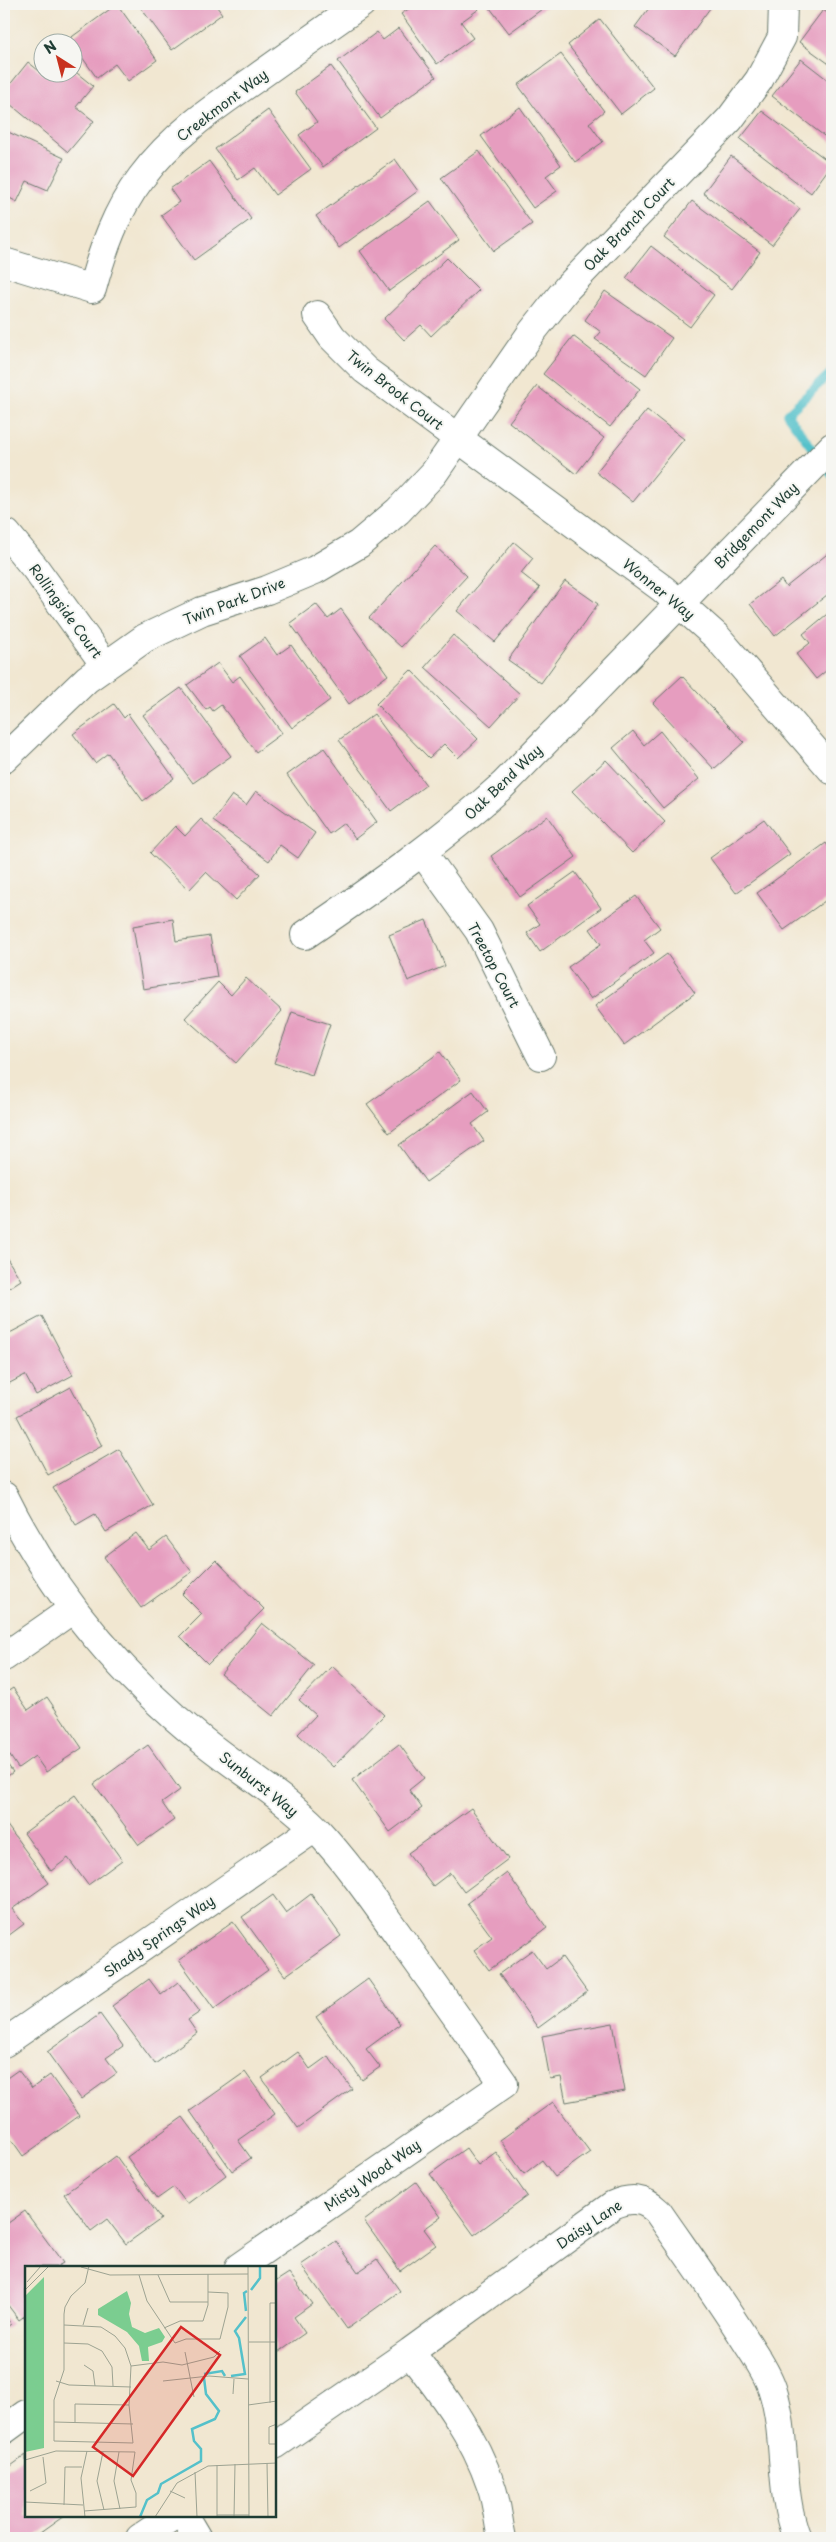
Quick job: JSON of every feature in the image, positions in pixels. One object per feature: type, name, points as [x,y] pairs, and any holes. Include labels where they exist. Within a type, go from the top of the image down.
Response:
[{"type":"street","name":"Creekmont Way","points":[[4,262],[92,289],[103,249],[119,213],[140,179],[166,148],[195,121],[361,4]]},
{"type":"street","name":"Oak Branch Court","points":[[458,440],[532,332],[567,288],[736,112],[759,80],[782,37],[782,4]]},
{"type":"street","name":"Twin Brook Court","points":[[316,315],[332,337],[364,370],[458,440]]},
{"type":"street","name":"Wonner Way","points":[[458,440],[663,589],[717,637],[832,770]]},
{"type":"street","name":"Twin Park Drive","points":[[4,759],[87,679],[145,638],[202,611],[267,590],[315,570],[359,544],[398,511],[434,473],[458,440]]},
{"type":"street","name":"Bridgemont Way","points":[[680,605],[832,447]]},
{"type":"street","name":"Rollingside Court","points":[[7,534],[35,568],[105,665]]},
{"type":"street","name":"Oak Bend Way","points":[[305,935],[423,853],[461,823],[503,785],[680,605]]},
{"type":"street","name":"Treetop Court","points":[[423,853],[478,931],[541,1056]]},
{"type":"street","name":"Sunburst Way","points":[[4,1496],[42,1565],[73,1610],[148,1694],[202,1741],[275,1794],[315,1828],[355,1874],[504,2084]]},
{"type":"street","points":[[4,1657],[73,1610]]},
{"type":"street","name":"Shady Springs Way","points":[[4,2043],[315,1828]]},
{"type":"street","name":"Misty Wood Way","points":[[240,2266],[504,2084]]},
{"type":"street","name":"Daisy Lane","points":[[276,2444],[410,2352],[613,2205],[627,2199],[650,2204],[658,2212],[721,2302],[766,2374],[772,2388],[782,2434],[786,2496],[797,2538]]},
{"type":"street","points":[[410,2352],[440,2390],[474,2443],[492,2487],[502,2538]]},
{"type":"street","points":[[4,2430],[25,2415]]},
{"type":"street","points":[[140,2538],[172,2517]]},
{"type":"street","points":[[185,2517],[197,2538]]},
{"type":"building","points":[[117,4],[157,60],[128,81],[115,64],[97,78],[82,57],[82,32],[79,32]]},
{"type":"building","points":[[138,4],[215,4],[222,14],[172,50]]},
{"type":"building","points":[[416,4],[475,4],[479,9],[461,22],[473,38],[437,64],[401,14]]},
{"type":"building","points":[[487,4],[549,4],[509,33]]},
{"type":"building","points":[[652,4],[713,4],[675,56],[635,27]]},
{"type":"building","points":[[823,10],[832,16],[832,66],[799,42]]},
{"type":"building","points":[[600,19],[654,88],[621,114],[568,45]]},
{"type":"building","points":[[399,28],[436,77],[380,118],[338,61],[377,32],[383,40]]},
{"type":"building","points":[[561,54],[604,111],[589,123],[603,142],[575,162],[518,85]]},
{"type":"building","points":[[801,59],[832,83],[832,142],[772,96]]},
{"type":"building","points":[[28,62],[32,65],[32,82],[82,82],[82,77],[93,86],[76,107],[94,121],[68,152],[4,99],[4,92]]},
{"type":"building","points":[[331,66],[376,128],[323,167],[299,135],[317,122],[295,92]]},
{"type":"building","points":[[520,107],[561,165],[546,176],[557,191],[533,208],[481,136]]},
{"type":"building","points":[[268,110],[311,169],[275,195],[255,168],[238,180],[215,149]]},
{"type":"building","points":[[762,111],[832,164],[811,193],[740,139]]},
{"type":"building","points":[[4,130],[64,158],[48,190],[27,181],[17,202],[4,195]]},
{"type":"building","points":[[479,151],[532,224],[494,251],[441,178]]},
{"type":"building","points":[[731,156],[800,209],[772,245],[703,193]]},
{"type":"building","points":[[395,159],[418,191],[339,248],[316,216]]},
{"type":"building","points":[[209,161],[251,219],[194,260],[161,215],[179,202],[170,189]]},
{"type":"building","points":[[430,201],[459,240],[389,291],[360,251]]},
{"type":"building","points":[[692,201],[760,252],[732,289],[664,237]]},
{"type":"building","points":[[651,246],[714,295],[690,327],[626,278]]},
{"type":"building","points":[[447,258],[479,290],[431,336],[421,325],[404,340],[384,319]]},
{"type":"building","points":[[605,291],[672,338],[646,375],[595,339],[601,332],[585,320]]},
{"type":"building","points":[[573,336],[640,389],[610,427],[543,374]]},
{"type":"building","points":[[537,386],[604,438],[576,474],[509,422]]},
{"type":"building","points":[[647,410],[684,439],[633,502],[596,472]]},
{"type":"building","points":[[514,542],[533,558],[521,573],[540,588],[495,642],[457,611]]},
{"type":"building","points":[[435,546],[467,576],[401,647],[369,618]]},
{"type":"building","points":[[831,551],[832,591],[775,636],[750,604],[781,580],[786,587]]},
{"type":"building","points":[[565,581],[598,604],[541,683],[508,660]]},
{"type":"building","points":[[316,604],[328,619],[341,609],[388,675],[349,704],[290,623]]},
{"type":"building","points":[[832,610],[832,666],[816,679],[796,654],[810,643],[803,634]]},
{"type":"building","points":[[453,635],[520,694],[491,726],[425,667]]},
{"type":"building","points":[[265,638],[277,655],[291,645],[330,700],[292,728],[240,656]]},
{"type":"building","points":[[218,663],[232,682],[240,676],[282,733],[256,752],[221,705],[213,711],[210,707],[206,710],[187,685]]},
{"type":"building","points":[[411,670],[478,739],[458,758],[444,744],[429,758],[376,704]]},
{"type":"building","points":[[682,676],[744,742],[714,769],[653,703]]},
{"type":"building","points":[[181,688],[231,756],[193,783],[143,715]]},
{"type":"building","points":[[114,704],[124,718],[128,714],[174,778],[143,801],[108,753],[95,763],[73,734]]},
{"type":"building","points":[[374,714],[426,785],[391,811],[339,740]]},
{"type":"building","points":[[633,731],[644,745],[660,731],[699,779],[663,808],[613,748]]},
{"type":"building","points":[[324,748],[377,822],[355,839],[344,823],[329,834],[287,775]]},
{"type":"building","points":[[606,760],[665,822],[632,853],[572,791]]},
{"type":"building","points":[[256,791],[315,833],[298,858],[280,845],[269,861],[213,821],[232,795],[246,805]]},
{"type":"building","points":[[547,816],[576,857],[520,897],[491,856]]},
{"type":"building","points":[[201,819],[260,874],[236,900],[206,872],[189,890],[150,853],[175,826],[185,836]]},
{"type":"building","points":[[764,819],[790,854],[736,893],[710,858]]},
{"type":"building","points":[[826,843],[832,852],[832,896],[784,930],[757,893]]},
{"type":"building","points":[[575,872],[601,908],[540,952],[527,933],[540,924],[527,906]]},
{"type":"building","points":[[636,896],[660,928],[644,940],[654,953],[591,999],[568,967],[601,944],[590,929]]},
{"type":"building","points":[[173,919],[176,941],[210,936],[217,977],[143,989],[133,926]]},
{"type":"building","points":[[426,920],[445,966],[408,981],[389,935]]},
{"type":"building","points":[[667,954],[695,993],[624,1045],[595,1006]]},
{"type":"building","points":[[246,978],[282,1011],[236,1063],[185,1018],[218,982],[231,995]]},
{"type":"building","points":[[292,1012],[330,1024],[312,1075],[274,1063]]},
{"type":"building","points":[[440,1052],[461,1080],[389,1133],[367,1104]]},
{"type":"building","points":[[473,1091],[488,1112],[472,1124],[484,1141],[426,1182],[399,1145]]},
{"type":"building","points":[[4,1254],[21,1280],[4,1291]]},
{"type":"building","points":[[42,1316],[73,1375],[36,1395],[25,1375],[4,1386],[4,1336]]},
{"type":"building","points":[[71,1387],[102,1446],[48,1475],[17,1416]]},
{"type":"building","points":[[119,1449],[153,1505],[106,1532],[95,1514],[76,1525],[53,1488]]},
{"type":"building","points":[[136,1533],[149,1550],[166,1537],[192,1572],[141,1608],[104,1557]]},
{"type":"building","points":[[216,1560],[264,1609],[208,1664],[180,1636],[202,1614],[182,1594]]},
{"type":"building","points":[[262,1623],[314,1665],[273,1716],[221,1674]]},
{"type":"building","points":[[332,1666],[384,1715],[333,1767],[298,1734],[316,1715],[299,1700]]},
{"type":"building","points":[[13,1688],[28,1710],[47,1697],[82,1748],[46,1772],[35,1756],[18,1768],[4,1747],[4,1694]]},
{"type":"building","points":[[399,1744],[424,1778],[409,1790],[422,1808],[390,1832],[352,1780]]},
{"type":"building","points":[[148,1745],[180,1790],[162,1803],[174,1820],[139,1845],[94,1784]]},
{"type":"building","points":[[4,1760],[13,1772],[4,1779]]},
{"type":"building","points":[[75,1795],[122,1860],[88,1885],[68,1858],[51,1871],[24,1833]]},
{"type":"building","points":[[471,1808],[508,1859],[464,1892],[450,1873],[433,1886],[408,1853]]},
{"type":"building","points":[[6,1824],[49,1883],[12,1909],[24,1924],[4,1939],[4,1825]]},
{"type":"building","points":[[507,1873],[547,1928],[489,1970],[474,1950],[492,1937],[467,1903]]},
{"type":"building","points":[[311,1894],[341,1936],[285,1976],[242,1917],[273,1895],[286,1913]]},
{"type":"building","points":[[233,1922],[268,1970],[214,2009],[179,1960]]},
{"type":"building","points":[[532,1950],[546,1969],[562,1957],[587,1992],[538,2028],[499,1974]]},
{"type":"building","points":[[149,1979],[161,1995],[178,1982],[200,2012],[188,2020],[197,2033],[155,2064],[112,2006]]},
{"type":"building","points":[[368,1979],[400,2024],[366,2049],[380,2067],[362,2080],[316,2017]]},
{"type":"building","points":[[100,2014],[123,2046],[106,2058],[117,2073],[81,2099],[47,2052]]},
{"type":"building","points":[[613,2023],[625,2091],[566,2102],[561,2077],[550,2079],[542,2036]]},
{"type":"building","points":[[298,2052],[310,2069],[328,2056],[352,2089],[298,2128],[262,2078]]},
{"type":"building","points":[[18,2070],[32,2088],[50,2075],[79,2116],[23,2156],[4,2129],[4,2080]]},
{"type":"building","points":[[245,2072],[275,2114],[238,2140],[251,2158],[232,2171],[190,2111]]},
{"type":"building","points":[[553,2102],[590,2152],[555,2177],[542,2160],[524,2174],[500,2140]]},
{"type":"building","points":[[183,2117],[226,2175],[187,2204],[174,2187],[157,2199],[127,2157]]},
{"type":"building","points":[[466,2148],[478,2165],[496,2152],[527,2196],[474,2235],[430,2174]]},
{"type":"building","points":[[116,2156],[161,2219],[126,2244],[107,2219],[91,2231],[64,2194]]},
{"type":"building","points":[[416,2182],[441,2217],[424,2229],[436,2245],[400,2271],[364,2221]]},
{"type":"building","points":[[25,2211],[63,2263],[58,2266],[25,2266],[25,2316],[19,2320],[4,2300],[4,2226]]},
{"type":"building","points":[[336,2241],[358,2272],[377,2259],[400,2291],[347,2329],[301,2265]]},
{"type":"building","points":[[289,2273],[312,2304],[294,2317],[305,2333],[276,2353],[276,2281]]},
{"type":"building","points":[[4,2315],[11,2324],[4,2329]]},
{"type":"building","points":[[25,2456],[25,2517],[63,2517],[33,2538],[10,2538],[4,2530],[4,2471]]},
{"type":"waterway","points":[[832,372],[787,414],[832,475]]}]
